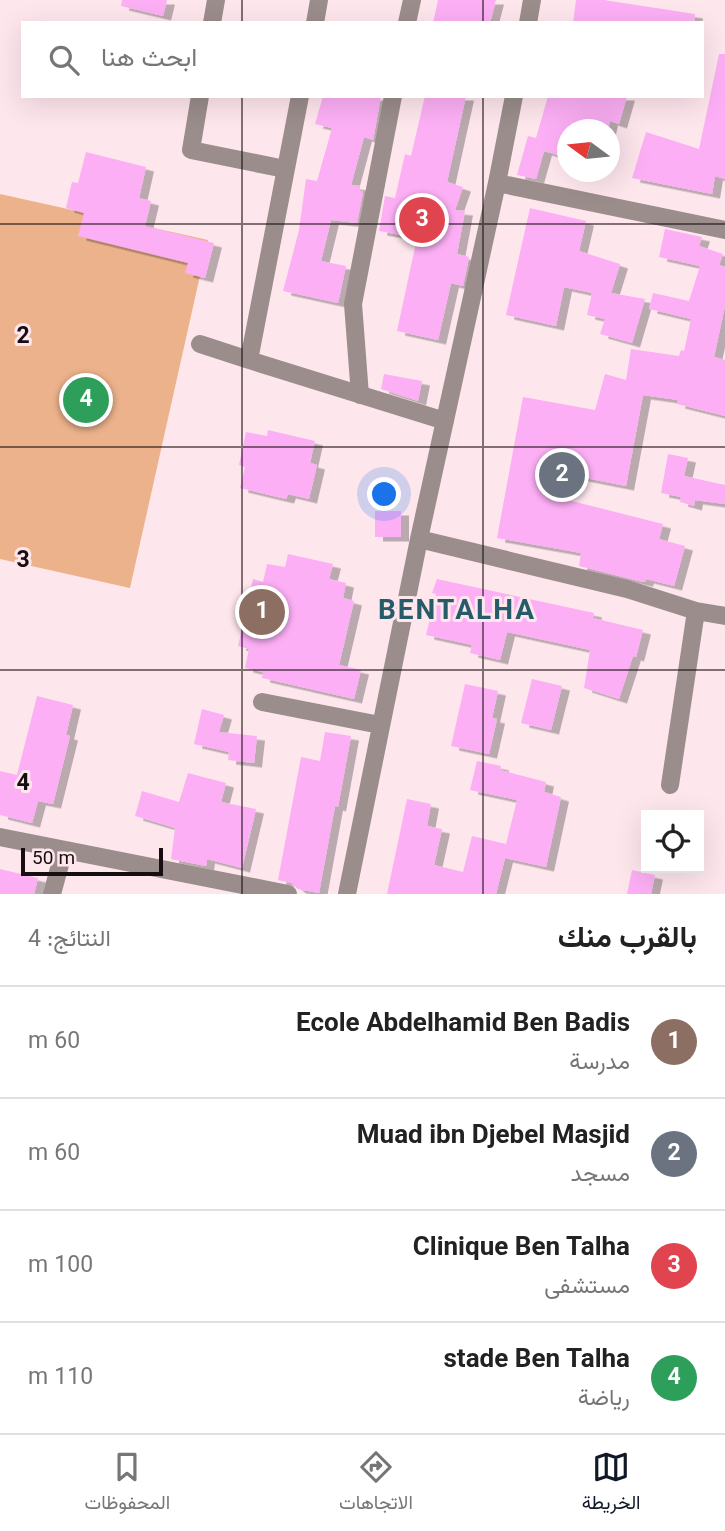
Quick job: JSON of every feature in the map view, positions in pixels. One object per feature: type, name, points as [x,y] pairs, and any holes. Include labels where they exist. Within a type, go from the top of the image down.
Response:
[{"type":"street","points":[[212,21],[216,0]]},
{"type":"street","points":[[314,21],[319,0]]},
{"type":"street","points":[[407,21],[412,0]]},
{"type":"street","points":[[528,21],[533,0]]},
{"type":"street","points":[[200,98],[191,150],[285,169]]},
{"type":"street","points":[[249,360],[300,98]]},
{"type":"street","points":[[360,395],[353,304],[393,98]]},
{"type":"street","points":[[347,894],[380,725],[514,98]]},
{"type":"street","points":[[497,183],[725,230]]},
{"type":"street","points":[[200,344],[445,421]]},
{"type":"street","points":[[419,539],[627,589],[696,611],[725,616]]},
{"type":"street","points":[[670,785],[696,611]]},
{"type":"street","points":[[262,702],[380,725]]},
{"type":"street","points":[[0,837],[288,894]]},
{"type":"street","points":[[51,894],[64,850]]},
{"type":"shaded area","points":[[0,194],[208,240],[130,588],[0,559]]},
{"type":"building","points":[[122,0],[167,0],[163,16],[121,6]]},
{"type":"building","points":[[438,0],[496,0],[491,21],[433,21]]},
{"type":"building","points":[[576,0],[604,0],[695,14],[694,21],[573,21]]},
{"type":"building","points":[[719,54],[725,54],[725,179],[715,176],[712,194],[632,178],[646,132],[699,149]]},
{"type":"building","points":[[322,98],[381,98],[373,140],[364,137],[351,185],[360,186],[360,191],[363,192],[357,223],[331,220],[321,261],[346,266],[338,303],[283,291],[299,230],[306,179],[317,181],[332,128],[315,124]]},
{"type":"building","points":[[425,98],[466,98],[447,182],[463,187],[455,210],[465,211],[457,254],[469,257],[463,286],[451,283],[438,340],[397,331],[417,238],[379,231],[385,196],[395,198],[405,154],[411,156]]},
{"type":"building","points":[[547,98],[626,98],[620,121],[557,119],[557,155],[544,151],[536,179],[517,175],[528,136],[536,138]]},
{"type":"building","points":[[86,152],[146,167],[139,198],[151,201],[145,226],[214,243],[205,278],[185,273],[188,263],[78,236],[84,213],[66,208],[72,182],[78,183]]},
{"type":"building","points":[[530,208],[586,221],[579,251],[620,264],[611,293],[645,299],[632,343],[600,334],[605,319],[587,315],[592,293],[564,287],[556,326],[506,315]]},
{"type":"building","points":[[665,229],[702,237],[699,246],[723,254],[719,265],[725,267],[725,306],[714,357],[725,360],[725,416],[677,404],[678,400],[643,395],[626,486],[550,471],[544,494],[663,524],[659,539],[685,546],[674,586],[646,579],[645,582],[639,581],[579,566],[581,553],[497,538],[523,397],[595,410],[605,374],[626,380],[631,349],[679,356],[681,350],[684,351],[691,319],[649,309],[653,293],[689,301],[700,266],[659,257]]},
{"type":"building","points":[[384,374],[422,381],[418,401],[381,389]]},
{"type":"building","points":[[268,430],[315,441],[310,463],[317,465],[309,499],[288,494],[286,499],[240,488],[245,467],[239,465],[246,432],[267,436]]},
{"type":"building","points":[[668,454],[688,458],[684,476],[725,485],[725,504],[695,500],[694,506],[680,502],[681,497],[661,493]]},
{"type":"building","points":[[375,511],[401,511],[401,537],[375,537]]},
{"type":"building","points":[[288,554],[333,564],[329,579],[346,583],[343,598],[354,601],[339,665],[361,670],[354,699],[262,678],[263,672],[245,668],[249,649],[238,646],[253,579],[263,582],[267,564],[285,567]]},
{"type":"building","points":[[437,579],[594,613],[593,618],[643,630],[636,657],[633,656],[619,699],[584,688],[590,650],[507,632],[500,660],[470,653],[472,645],[426,635],[436,594],[432,593]]},
{"type":"building","points":[[532,679],[562,686],[551,730],[521,723]]},
{"type":"building","points":[[465,684],[498,691],[492,718],[497,719],[489,754],[451,746]]},
{"type":"building","points":[[37,696],[73,705],[66,735],[70,736],[53,804],[38,801],[32,823],[0,815],[0,771],[17,775]]},
{"type":"building","points":[[202,709],[224,715],[219,732],[257,736],[254,763],[228,760],[229,752],[194,744]]},
{"type":"building","points":[[325,732],[351,736],[319,893],[298,889],[291,883],[278,880],[301,757],[320,761]]},
{"type":"building","points":[[477,761],[501,766],[500,770],[546,782],[544,792],[561,797],[546,867],[505,858],[496,894],[387,894],[407,799],[431,804],[427,826],[442,829],[434,865],[463,872],[472,836],[506,844],[517,800],[470,790]]},
{"type":"building","points":[[188,773],[226,783],[221,802],[256,809],[242,868],[207,859],[206,866],[171,859],[175,828],[135,816],[142,791],[179,802]]},
{"type":"building","points":[[0,869],[38,878],[34,894],[0,894]]},
{"type":"building","points":[[632,870],[655,875],[651,894],[627,894]]},
{"type":"place","name":"Clinique Ben Talha","points":[[422,220]]},
{"type":"place","name":"stade Ben Talha","points":[[86,400]]},
{"type":"place","name":"Muad ibn Djebel Masjid","points":[[562,475]]},
{"type":"place","name":"Ecole Abdelhamid Ben Badis","points":[[262,612]]},
{"type":"district","name":"BENTALHA","points":[[457,612]]}]
